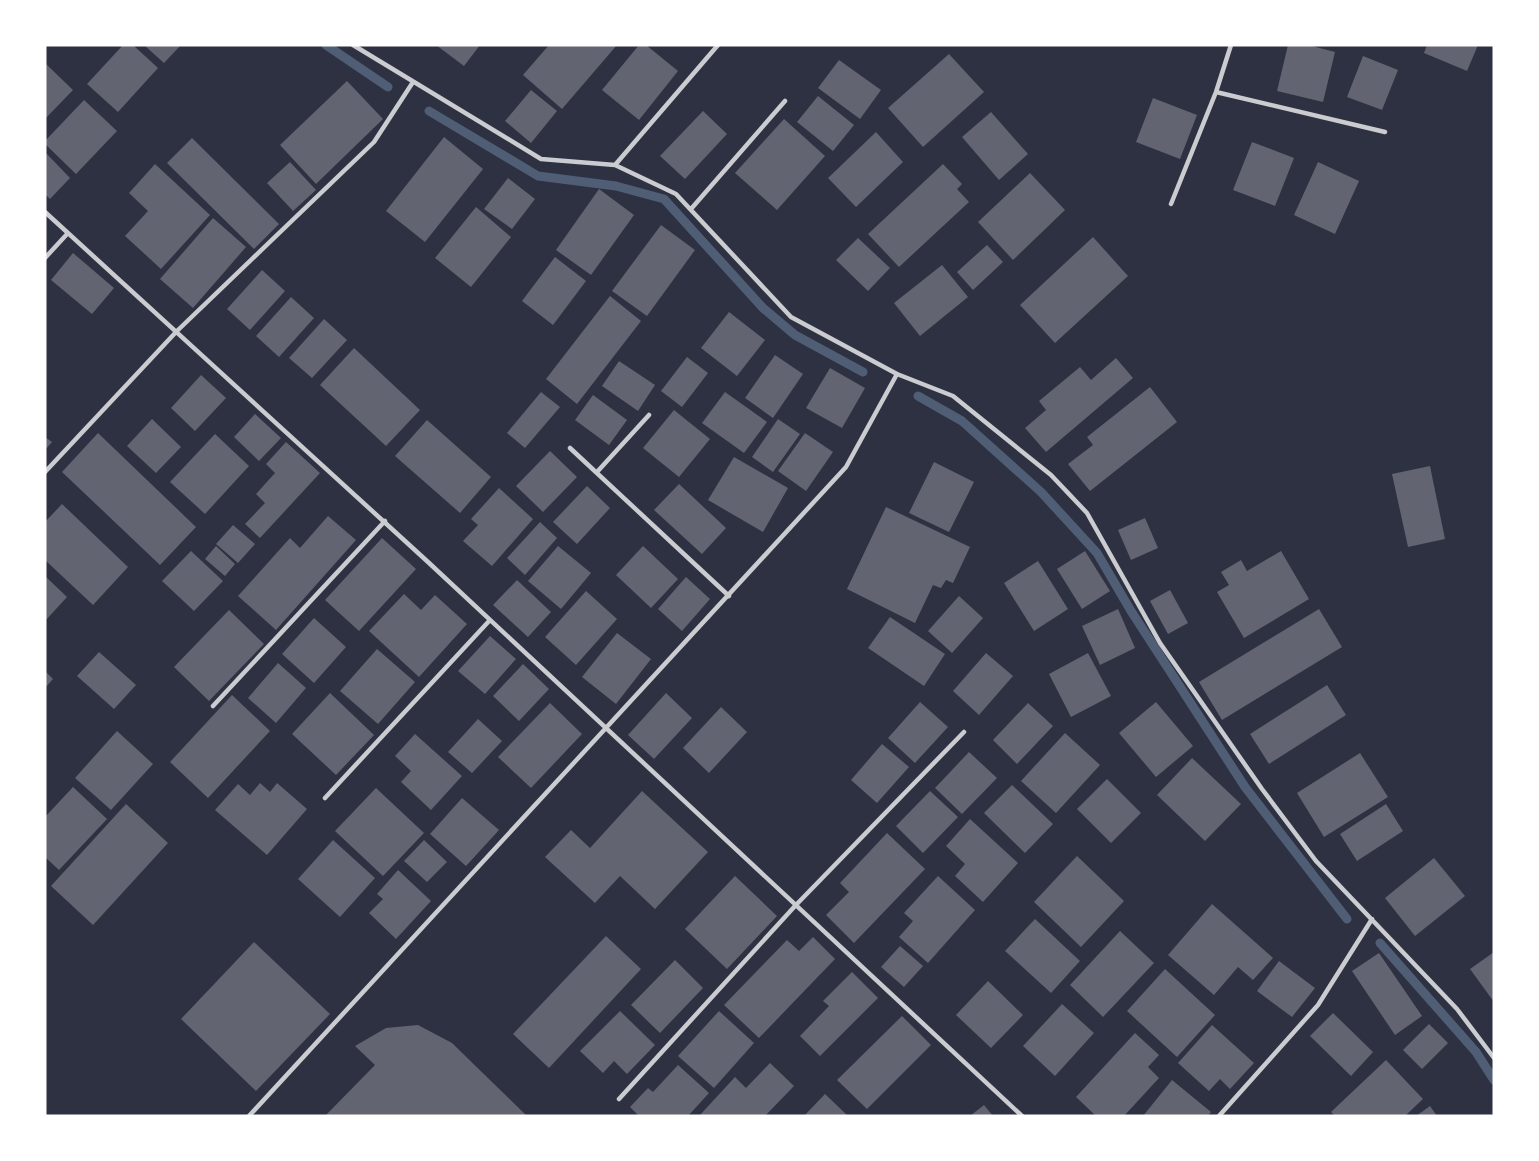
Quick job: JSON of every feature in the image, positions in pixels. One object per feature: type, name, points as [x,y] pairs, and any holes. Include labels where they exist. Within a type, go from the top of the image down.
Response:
[{"type":"lane","points":[[353,45],[540,159],[615,165],[676,194],[791,316],[897,374],[953,396],[1051,475],[1087,513],[1160,643],[1262,789],[1317,861],[1457,1009],[1494,1058]]},
{"type":"lane","points":[[615,165],[718,45]]},
{"type":"lane","points":[[1171,204],[1216,92],[1232,45]]},
{"type":"lane","points":[[45,472],[177,331],[374,142],[413,82]]},
{"type":"lane","points":[[1216,92],[1385,132]]},
{"type":"lane","points":[[691,209],[785,101]]},
{"type":"lane","points":[[45,212],[385,521],[1022,1116]]},
{"type":"lane","points":[[45,258],[68,233]]},
{"type":"lane","points":[[249,1116],[846,467],[897,374]]},
{"type":"lane","points":[[597,472],[649,415]]},
{"type":"lane","points":[[570,448],[729,596]]},
{"type":"lane","points":[[213,706],[385,521]]},
{"type":"lane","points":[[325,798],[490,620]]},
{"type":"lane","points":[[619,1099],[795,906],[964,732]]},
{"type":"lane","points":[[1219,1116],[1318,1005],[1372,920]]},
{"type":"building","points":[[123,45],[133,45],[158,68],[118,112],[87,84]]},
{"type":"building","points":[[144,45],[181,45],[164,63]]},
{"type":"building","points":[[436,45],[480,45],[464,66]]},
{"type":"building","points":[[549,45],[617,45],[562,109],[523,75]]},
{"type":"building","points":[[639,45],[646,45],[678,71],[639,120],[602,90]]},
{"type":"building","points":[[1288,45],[1308,45],[1335,52],[1323,102],[1277,91]]},
{"type":"building","points":[[1427,45],[1478,45],[1467,71],[1424,53]]},
{"type":"building","points":[[949,54],[984,92],[923,147],[888,108]]},
{"type":"building","points":[[1363,56],[1398,70],[1382,110],[1347,97]]},
{"type":"building","points":[[839,60],[881,90],[860,119],[818,88]]},
{"type":"building","points":[[45,63],[73,90],[45,119]]},
{"type":"building","points":[[347,81],[383,119],[316,184],[280,145]]},
{"type":"building","points":[[531,90],[557,111],[531,143],[505,121]]},
{"type":"building","points":[[818,96],[854,125],[833,151],[797,122]]},
{"type":"building","points":[[1153,98],[1197,115],[1180,159],[1136,142]]},
{"type":"building","points":[[84,100],[117,131],[76,174],[45,144],[45,141]]},
{"type":"building","points":[[703,111],[727,134],[685,179],[660,156]]},
{"type":"building","points":[[991,112],[1028,154],[999,180],[962,137]]},
{"type":"building","points":[[784,119],[825,156],[777,210],[735,173]]},
{"type":"building","points":[[876,132],[903,162],[856,207],[828,178]]},
{"type":"building","points":[[444,137],[483,169],[425,242],[386,211]]},
{"type":"building","points":[[192,138],[279,224],[254,249],[167,163]]},
{"type":"building","points":[[1252,142],[1294,158],[1275,206],[1233,190]]},
{"type":"building","points":[[45,152],[70,178],[50,199],[45,194]]},
{"type":"building","points":[[290,162],[316,190],[293,211],[267,183]]},
{"type":"building","points":[[1318,162],[1359,181],[1335,234],[1294,215]]},
{"type":"building","points":[[155,164],[210,215],[161,269],[125,236],[148,211],[129,193]]},
{"type":"building","points":[[943,164],[962,184],[957,189],[969,202],[899,267],[868,234]]},
{"type":"building","points":[[1030,173],[1065,210],[1013,260],[978,222]]},
{"type":"building","points":[[508,178],[535,199],[512,229],[484,209]]},
{"type":"building","points":[[599,189],[634,215],[591,275],[556,250]]},
{"type":"building","points":[[476,207],[511,237],[471,287],[435,258]]},
{"type":"building","points":[[213,218],[246,247],[193,308],[160,279]]},
{"type":"building","points":[[661,225],[695,250],[647,316],[612,291]]},
{"type":"building","points":[[1093,237],[1128,276],[1055,343],[1020,305]]},
{"type":"building","points":[[858,238],[890,268],[868,291],[836,260]]},
{"type":"building","points":[[987,245],[1003,262],[973,290],[957,272]]},
{"type":"building","points":[[73,253],[114,288],[92,314],[51,280]]},
{"type":"building","points":[[555,257],[586,281],[553,325],[522,301]]},
{"type":"building","points":[[942,265],[968,297],[920,336],[894,303]]},
{"type":"building","points":[[262,270],[285,291],[250,330],[227,309]]},
{"type":"building","points":[[610,296],[641,321],[577,404],[546,379]]},
{"type":"building","points":[[291,297],[314,318],[279,357],[256,336]]},
{"type":"building","points":[[729,312],[765,340],[737,376],[701,348]]},
{"type":"building","points":[[324,319],[347,340],[312,378],[289,358]]},
{"type":"building","points":[[354,348],[420,410],[386,446],[320,385]]},
{"type":"building","points":[[775,355],[803,374],[773,418],[745,398]]},
{"type":"building","points":[[687,357],[708,373],[682,407],[661,391]]},
{"type":"building","points":[[1116,358],[1133,378],[1046,452],[1025,428],[1046,410],[1039,401],[1080,367],[1091,380]]},
{"type":"building","points":[[619,361],[655,385],[638,411],[602,386]]},
{"type":"building","points":[[830,368],[865,388],[842,428],[806,408]]},
{"type":"building","points":[[201,375],[226,398],[195,431],[171,408]]},
{"type":"building","points":[[1150,387],[1177,422],[1090,491],[1068,464],[1093,445],[1087,437]]},
{"type":"building","points":[[541,392],[560,407],[525,448],[507,433]]},
{"type":"building","points":[[725,392],[767,422],[744,453],[702,423]]},
{"type":"building","points":[[593,395],[627,420],[609,445],[575,420]]},
{"type":"building","points":[[674,410],[710,439],[679,477],[643,448]]},
{"type":"building","points":[[255,414],[281,438],[259,461],[234,437]]},
{"type":"building","points":[[152,419],[181,447],[156,473],[127,446]]},
{"type":"building","points":[[778,419],[800,434],[773,472],[752,457]]},
{"type":"building","points":[[427,420],[491,477],[460,513],[395,456]]},
{"type":"building","points":[[98,433],[196,527],[160,565],[62,472]]},
{"type":"building","points":[[805,433],[833,452],[806,491],[778,471]]},
{"type":"building","points":[[215,434],[249,466],[205,514],[170,482]]},
{"type":"building","points":[[45,437],[52,442],[45,450]]},
{"type":"building","points":[[286,442],[320,473],[260,538],[245,524],[265,503],[256,494],[275,473],[266,464]]},
{"type":"building","points":[[550,451],[577,477],[543,512],[516,486]]},
{"type":"building","points":[[734,457],[788,488],[763,532],[708,500]]},
{"type":"building","points":[[934,462],[974,482],[949,532],[909,513]]},
{"type":"building","points":[[1430,466],[1445,539],[1408,547],[1392,474]]},
{"type":"building","points":[[679,484],[726,528],[702,554],[654,510]]},
{"type":"building","points":[[587,486],[610,508],[577,544],[553,522]]},
{"type":"building","points":[[499,488],[533,519],[492,566],[463,541],[478,525],[471,519]]},
{"type":"building","points":[[62,504],[128,567],[93,605],[45,560],[45,522]]},
{"type":"building","points":[[886,507],[970,547],[953,583],[946,580],[941,588],[933,585],[915,623],[847,589]]},
{"type":"building","points":[[328,516],[356,540],[276,630],[238,596],[290,538],[300,548]]},
{"type":"building","points":[[1145,518],[1158,548],[1131,560],[1118,530]]},
{"type":"building","points":[[540,522],[557,538],[525,575],[507,558]]},
{"type":"building","points":[[233,525],[255,544],[238,563],[216,544]]},
{"type":"building","points":[[382,538],[416,569],[359,631],[325,600]]},
{"type":"building","points":[[216,546],[235,564],[225,576],[205,559]]},
{"type":"building","points":[[558,546],[591,573],[561,609],[528,581]]},
{"type":"building","points":[[643,546],[678,579],[651,608],[616,575]]},
{"type":"building","points":[[191,551],[223,581],[194,611],[162,581]]},
{"type":"building","points":[[1085,551],[1110,591],[1082,609],[1057,569]]},
{"type":"building","points":[[1281,551],[1309,599],[1244,638],[1217,592],[1229,585],[1221,572],[1241,560],[1247,571]]},
{"type":"building","points":[[1038,561],[1068,609],[1034,631],[1004,583]]},
{"type":"building","points":[[45,576],[67,597],[45,621]]},
{"type":"building","points":[[686,577],[710,599],[682,631],[658,609]]},
{"type":"building","points":[[517,580],[551,612],[528,637],[493,605]]},
{"type":"building","points":[[1170,590],[1188,623],[1168,634],[1150,601]]},
{"type":"building","points":[[586,591],[617,619],[576,665],[545,637]]},
{"type":"building","points":[[404,594],[421,610],[435,595],[467,624],[419,677],[369,631]]},
{"type":"building","points":[[959,596],[983,618],[952,653],[928,631]]},
{"type":"building","points":[[1118,609],[1135,648],[1100,665],[1082,626]]},
{"type":"building","points":[[1319,609],[1342,647],[1222,720],[1199,682]]},
{"type":"building","points":[[229,610],[264,644],[209,701],[174,667]]},
{"type":"building","points":[[890,617],[945,654],[924,686],[868,648]]},
{"type":"building","points":[[314,618],[346,647],[314,683],[282,654]]},
{"type":"building","points":[[617,633],[651,659],[616,704],[582,677]]},
{"type":"building","points":[[490,636],[516,659],[485,694],[458,671]]},
{"type":"building","points":[[377,649],[415,682],[378,724],[340,691]]},
{"type":"building","points":[[99,652],[136,685],[114,709],[77,676]]},
{"type":"building","points":[[986,653],[1013,676],[979,715],[953,691]]},
{"type":"building","points":[[1088,653],[1111,696],[1071,717],[1049,674]]},
{"type":"building","points":[[278,663],[306,688],[276,723],[248,698]]},
{"type":"building","points":[[523,664],[549,689],[519,721],[493,696]]},
{"type":"building","points":[[45,671],[53,679],[45,688]]},
{"type":"building","points":[[1327,685],[1346,715],[1269,764],[1250,734]]},
{"type":"building","points":[[330,693],[374,735],[336,775],[292,734]]},
{"type":"building","points":[[666,693],[692,718],[654,759],[628,735]]},
{"type":"building","points":[[232,695],[270,731],[208,798],[170,762]]},
{"type":"building","points":[[920,702],[948,727],[915,763],[888,738]]},
{"type":"building","points":[[1156,702],[1193,746],[1156,777],[1119,733]]},
{"type":"building","points":[[550,703],[582,734],[531,788],[498,757]]},
{"type":"building","points":[[1028,703],[1053,726],[1017,764],[993,740]]},
{"type":"building","points":[[721,707],[747,732],[709,773],[683,748]]},
{"type":"building","points":[[478,719],[502,741],[472,773],[448,752]]},
{"type":"building","points":[[117,731],[153,764],[111,810],[75,778]]},
{"type":"building","points":[[1065,733],[1100,765],[1056,813],[1021,781]]},
{"type":"building","points":[[415,734],[462,776],[431,810],[401,782],[411,771],[395,756]]},
{"type":"building","points":[[882,744],[909,767],[877,803],[851,780]]},
{"type":"building","points":[[969,752],[997,778],[962,814],[935,788]]},
{"type":"building","points":[[1360,753],[1388,797],[1324,837],[1297,793]]},
{"type":"building","points":[[1192,758],[1241,804],[1205,841],[1157,795]]},
{"type":"building","points":[[1107,779],[1141,813],[1111,843],[1077,809]]},
{"type":"building","points":[[260,783],[270,792],[277,783],[307,809],[267,855],[215,810],[238,784],[250,795]]},
{"type":"building","points":[[1012,785],[1053,824],[1025,853],[984,813]]},
{"type":"building","points":[[73,787],[107,819],[59,870],[45,857],[45,817]]},
{"type":"building","points":[[376,788],[424,833],[383,876],[335,831]]},
{"type":"building","points":[[642,791],[708,852],[655,909],[620,876],[595,903],[545,857],[571,830],[590,848]]},
{"type":"building","points":[[930,791],[958,817],[923,853],[896,826]]},
{"type":"building","points":[[462,798],[499,830],[466,866],[430,834]]},
{"type":"building","points":[[126,804],[168,843],[93,925],[51,886]]},
{"type":"building","points":[[1386,804],[1403,831],[1357,861],[1340,834]]},
{"type":"building","points":[[970,819],[1018,863],[983,902],[955,876],[965,864],[946,846]]},
{"type":"building","points":[[887,833],[925,869],[854,943],[826,915],[849,892],[840,883]]},
{"type":"building","points":[[333,840],[375,878],[340,917],[298,879]]},
{"type":"building","points":[[424,840],[447,862],[427,882],[404,861]]},
{"type":"building","points":[[1077,856],[1124,901],[1081,947],[1034,902]]},
{"type":"building","points":[[1434,858],[1465,896],[1415,936],[1385,898]]},
{"type":"building","points":[[398,870],[431,901],[396,939],[369,913],[383,899],[377,894]]},
{"type":"building","points":[[735,876],[777,916],[727,969],[685,929]]},
{"type":"building","points":[[938,876],[975,910],[928,963],[899,937],[913,921],[904,913]]},
{"type":"building","points":[[1212,904],[1273,958],[1253,980],[1238,967],[1214,995],[1168,955]]},
{"type":"building","points":[[1035,919],[1080,961],[1051,993],[1005,951]]},
{"type":"building","points":[[1120,931],[1154,963],[1103,1017],[1070,985]]},
{"type":"building","points":[[606,936],[641,969],[549,1068],[513,1034]]},
{"type":"building","points":[[813,937],[835,959],[759,1038],[724,1005],[787,940],[799,951]]},
{"type":"building","points":[[254,942],[330,1014],[256,1091],[181,1019]]},
{"type":"building","points":[[900,946],[923,966],[904,987],[881,967]]},
{"type":"building","points":[[1494,952],[1494,1002],[1470,969]]},
{"type":"building","points":[[1379,953],[1422,1016],[1395,1035],[1352,971]]},
{"type":"building","points":[[675,960],[703,988],[660,1033],[631,1005]]},
{"type":"building","points":[[1279,961],[1315,988],[1292,1017],[1257,991]]},
{"type":"building","points":[[1165,969],[1215,1015],[1177,1057],[1127,1011]]},
{"type":"building","points":[[852,972],[878,998],[820,1056],[800,1036],[829,1006],[823,1001]]},
{"type":"building","points":[[988,981],[1023,1015],[991,1048],[956,1015]]},
{"type":"building","points":[[1062,1004],[1094,1033],[1055,1076],[1023,1046]]},
{"type":"building","points":[[620,1011],[655,1045],[627,1074],[614,1061],[603,1073],[580,1051]]},
{"type":"building","points":[[719,1011],[754,1043],[714,1088],[678,1056]]},
{"type":"building","points":[[1333,1013],[1373,1052],[1351,1076],[1310,1036]]},
{"type":"building","points":[[902,1016],[931,1045],[867,1109],[837,1080]]},
{"type":"building","points":[[1429,1024],[1448,1043],[1422,1069],[1403,1050]]},
{"type":"building","points":[[418,1025],[452,1043],[527,1116],[325,1116],[375,1065],[355,1046],[386,1028]]},
{"type":"building","points":[[1212,1025],[1254,1063],[1230,1089],[1220,1079],[1209,1091],[1178,1063]]},
{"type":"building","points":[[1135,1033],[1159,1055],[1148,1067],[1159,1078],[1124,1116],[1096,1116],[1076,1097]]},
{"type":"building","points":[[1386,1060],[1423,1099],[1405,1116],[1335,1116],[1331,1112]]},
{"type":"building","points":[[770,1063],[794,1086],[765,1116],[699,1116],[735,1077],[746,1088]]},
{"type":"building","points":[[678,1065],[709,1093],[688,1116],[639,1116],[630,1107],[648,1088],[653,1092]]},
{"type":"building","points":[[1172,1080],[1211,1112],[1208,1116],[1143,1116]]},
{"type":"building","points":[[825,1094],[848,1116],[804,1116]]},
{"type":"building","points":[[984,1105],[993,1116],[970,1116]]},
{"type":"building","points":[[1430,1106],[1437,1116],[1416,1116]]},
{"type":"waterway","points":[[326,45],[388,87]]},
{"type":"waterway","points":[[429,111],[538,176],[616,186],[664,199],[763,308],[795,335],[863,372]]},
{"type":"waterway","points":[[918,396],[962,421],[1041,492],[1097,553],[1131,611],[1245,787],[1347,919]]},
{"type":"waterway","points":[[1380,943],[1476,1052],[1494,1080]]}]
